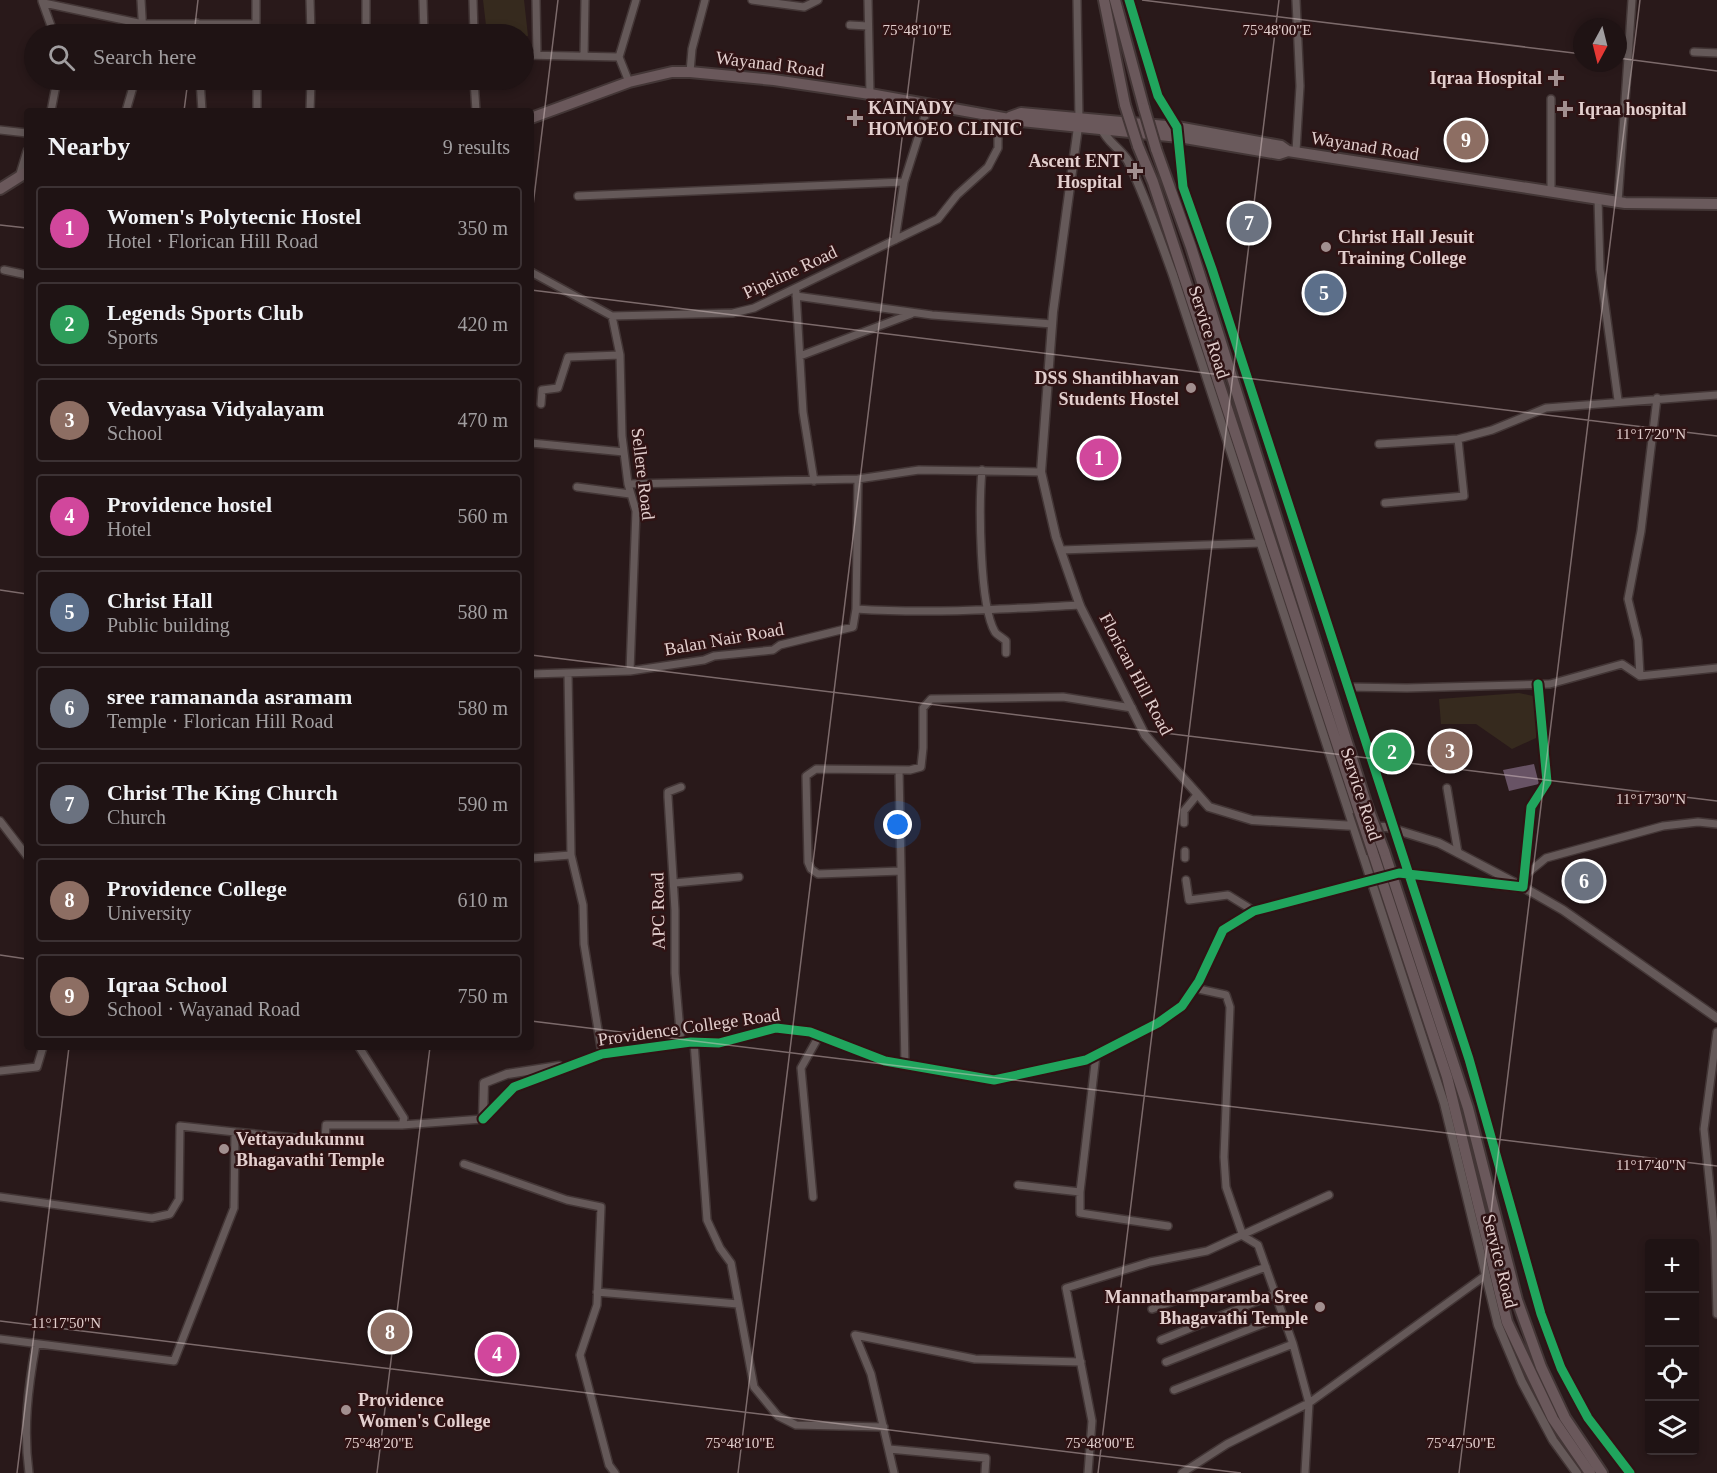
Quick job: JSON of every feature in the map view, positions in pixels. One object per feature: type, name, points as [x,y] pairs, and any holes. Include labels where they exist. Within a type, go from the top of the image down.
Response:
[{"type":"highway","points":[[1104,0],[1125,105],[1138,146],[1153,182],[1379,852],[1381,877],[1447,1077],[1507,1322],[1553,1419],[1590,1473]]},
{"type":"highway","points":[[1115,0],[1156,149],[1191,247],[1364,809]]},
{"type":"highway","name":"Wayanad Road","points":[[534,117],[629,82],[656,75],[690,72],[774,80],[870,94],[1010,117],[1022,121],[1078,123],[1178,132]]},
{"type":"highway","name":"Wayanad Road","points":[[1078,123],[1104,129],[1178,132]]},
{"type":"highway","points":[[0,189],[23,175]]},
{"type":"highway","points":[[1381,877],[1468,1108],[1521,1311],[1541,1367],[1565,1418],[1602,1473]]},
{"type":"main road","name":"Wayanad Road","points":[[1178,132],[1279,154],[1292,151],[1486,178],[1551,192],[1618,202],[1717,204]]},
{"type":"street","points":[[141,0],[143,24]]},
{"type":"street","points":[[42,1],[143,24],[256,24],[256,0]]},
{"type":"street","points":[[310,0],[310,24]]},
{"type":"street","points":[[366,0],[366,24]]},
{"type":"street","points":[[423,0],[424,24]]},
{"type":"street","points":[[473,0],[474,24]]},
{"type":"street","points":[[536,0],[537,54]]},
{"type":"street","points":[[584,56],[585,0]]},
{"type":"street","points":[[629,82],[619,57],[636,0]]},
{"type":"street","points":[[690,72],[692,49],[705,0]]},
{"type":"street","points":[[752,0],[804,7],[818,0]]},
{"type":"street","points":[[868,0],[870,94]]},
{"type":"street","points":[[1077,0],[1078,123]]},
{"type":"street","points":[[1129,0],[1158,96],[1178,132],[1183,187],[1469,1059],[1540,1314],[1561,1368],[1588,1418],[1630,1473]]},
{"type":"street","points":[[1292,151],[1300,86],[1296,0]]},
{"type":"street","points":[[1618,202],[1632,0]]},
{"type":"street","points":[[42,1],[50,24]]},
{"type":"street","points":[[850,25],[868,26]]},
{"type":"street","points":[[1694,52],[1717,53]]},
{"type":"street","points":[[534,54],[619,57]]},
{"type":"street","points":[[52,108],[55,90]]},
{"type":"street","points":[[127,108],[132,90]]},
{"type":"street","points":[[201,90],[202,108]]},
{"type":"street","points":[[257,90],[257,108]]},
{"type":"street","points":[[310,108],[311,90]]},
{"type":"street","points":[[475,90],[476,108]]},
{"type":"street","points":[[1551,99],[1551,192]]},
{"type":"street","points":[[895,240],[904,182],[928,103]]},
{"type":"street","name":"Pipeline Road","points":[[534,274],[612,316],[733,313],[754,308],[938,219],[957,195],[988,167],[998,148],[998,116]]},
{"type":"street","name":"Florican Hill Road","points":[[1078,123],[1052,324],[1041,472],[1061,550],[1080,605],[1145,735],[1209,807],[1252,820],[1393,828],[1439,843],[1563,910],[1717,1018]]},
{"type":"street","name":"Service Road","points":[[1104,129],[1104,135],[1126,158],[1141,190],[1173,275],[1353,826],[1381,877],[1444,1102],[1498,1325],[1522,1382],[1553,1440],[1576,1473]]},
{"type":"street","points":[[0,130],[24,133]]},
{"type":"street","points":[[578,196],[904,182]]},
{"type":"street","points":[[1598,199],[1600,269],[1618,400]]},
{"type":"street","points":[[4,270],[24,274]]},
{"type":"street","points":[[796,287],[803,412],[814,481]]},
{"type":"street","points":[[796,296],[914,313],[1052,324]]},
{"type":"street","points":[[800,356],[914,313]]},
{"type":"street","name":"Sellere Road","points":[[612,316],[620,355],[627,484],[636,511],[630,671]]},
{"type":"street","points":[[541,404],[542,390],[558,388],[568,357],[620,355]]},
{"type":"street","points":[[1379,444],[1458,439],[1492,430],[1546,408],[1618,400],[1717,394]]},
{"type":"street","points":[[1640,676],[1638,640],[1628,599],[1641,531],[1657,398]]},
{"type":"street","points":[[1385,504],[1464,496],[1458,439]]},
{"type":"street","points":[[534,442],[624,452]]},
{"type":"street","points":[[627,484],[858,479],[919,470],[1041,472]]},
{"type":"street","points":[[982,470],[980,495],[989,610],[995,632],[1006,641],[1006,653]]},
{"type":"street","points":[[858,479],[856,609],[905,612],[1080,605]]},
{"type":"street","points":[[577,487],[630,494]]},
{"type":"street","points":[[1061,550],[1261,543]]},
{"type":"street","name":"Balan Nair Road","points":[[630,671],[704,660],[714,656],[773,650],[780,645],[853,627],[856,609]]},
{"type":"street","points":[[1347,687],[1407,688],[1550,684],[1622,664],[1640,676],[1717,668]]},
{"type":"street","points":[[534,674],[630,671]]},
{"type":"street","points":[[568,673],[571,855],[583,905],[584,944],[602,1054]]},
{"type":"street","points":[[1523,887],[1531,807],[1547,782],[1538,684]]},
{"type":"street","points":[[901,871],[818,874],[811,869],[808,862],[806,776],[816,769],[899,770],[921,766],[923,708],[931,699],[1063,698],[1132,708]]},
{"type":"street","points":[[899,770],[905,1065]]},
{"type":"street","name":"APC Road","points":[[681,787],[668,792],[674,883],[675,973],[681,1043]]},
{"type":"street","points":[[1448,788],[1458,853]]},
{"type":"street","points":[[1184,823],[1184,811],[1197,795]]},
{"type":"street","points":[[0,821],[24,851]]},
{"type":"street","points":[[1524,876],[1546,858],[1663,826],[1698,822],[1717,824]]},
{"type":"street","points":[[534,858],[571,855]]},
{"type":"street","name":"Providence College Road","points":[[483,1119],[513,1087],[602,1054],[681,1043],[719,1043],[776,1028],[819,1035],[885,1061],[994,1080],[1086,1060],[1158,1023],[1182,1006],[1194,988],[1223,930],[1254,911],[1381,877],[1409,874],[1523,887]]},
{"type":"street","points":[[674,883],[739,877]]},
{"type":"street","points":[[1186,880],[1189,900],[1228,894],[1254,911]]},
{"type":"street","points":[[1194,988],[1226,995],[1230,1007],[1224,1157],[1226,1186],[1243,1236],[1258,1245],[1293,1344],[1309,1403],[1305,1473]]},
{"type":"street","points":[[1717,1032],[1704,1129],[1715,1237],[1717,1314]]},
{"type":"street","points":[[813,1197],[801,1068],[819,1035]]},
{"type":"street","points":[[694,1042],[707,1220],[720,1248],[731,1263],[753,1387],[778,1416],[796,1425],[884,1427]]},
{"type":"street","points":[[0,1071],[37,1067],[42,1050]]},
{"type":"street","points":[[361,1050],[404,1118],[402,1125]]},
{"type":"street","points":[[1096,1055],[1080,1192],[1080,1213],[1168,1226]]},
{"type":"street","name":"Providence College Road","points":[[483,1119],[484,1083],[507,1074],[574,1064]]},
{"type":"street","points":[[0,1197],[152,1218],[170,1214],[179,1199],[180,1126],[325,1141],[326,1125],[402,1125],[483,1119]]},
{"type":"street","points":[[0,1339],[174,1361],[234,1208],[235,1132]]},
{"type":"street","points":[[464,1164],[567,1200],[601,1207],[597,1305],[579,1355],[609,1465],[615,1473]]},
{"type":"street","points":[[1018,1185],[1080,1192]]},
{"type":"street","points":[[1088,1473],[1092,1421],[1066,1288],[1150,1262],[1207,1251],[1329,1195]]},
{"type":"street","points":[[1152,1309],[1266,1267]]},
{"type":"street","points":[[1182,1473],[1227,1444],[1309,1403],[1486,1275]]},
{"type":"street","points":[[597,1292],[738,1304]]},
{"type":"street","points":[[1161,1340],[1275,1294]]},
{"type":"street","points":[[1166,1362],[1283,1316]]},
{"type":"street","points":[[894,1473],[871,1374],[855,1335],[975,1359],[1081,1362]]},
{"type":"street","points":[[28,1473],[25,1447],[27,1393],[36,1344]]},
{"type":"street","points":[[1174,1390],[1293,1344]]},
{"type":"street","points":[[889,1449],[986,1458],[985,1473]]},
{"type":"shaded area","points":[[483,0],[524,0],[527,24],[486,24]]},
{"type":"shaded area","points":[[1519,693],[1538,697],[1536,738],[1512,749],[1476,724],[1441,724],[1439,699]]},
{"type":"shaded area","points":[[1376,741],[1407,742],[1407,764],[1376,763]]},
{"type":"shaded area","points":[[1534,764],[1539,784],[1509,791],[1503,770]]},
{"type":"cycle path","points":[[1129,0],[1158,96],[1177,127],[1183,187],[1212,269],[1469,1059],[1541,1314],[1561,1368],[1588,1418],[1630,1473]]},
{"type":"cycle path","points":[[483,1119],[514,1087],[602,1054],[691,1042],[719,1043],[776,1028],[810,1032],[885,1061],[994,1080],[1086,1060],[1158,1023],[1182,1006],[1199,981],[1223,930],[1254,911],[1399,873],[1523,887],[1531,807],[1547,782],[1538,684]]},
{"type":"place","name":"Iqraa Hospital","points":[[1556,78]]},
{"type":"place","name":"Iqraa hospital","points":[[1565,109]]},
{"type":"place","name":"KAINADY HOMOEO CLINIC","points":[[855,118]]},
{"type":"place","name":"Iqraa School","points":[[1466,140]]},
{"type":"place","name":"Ascent ENT Hospital","points":[[1135,171]]},
{"type":"place","name":"Christ The King Church","points":[[1249,223]]},
{"type":"place","name":"Christ Hall Jesuit Training College","points":[[1326,247]]},
{"type":"place","name":"Christ Hall","points":[[1324,293]]},
{"type":"place","name":"DSS Shantibhavan Students Hostel","points":[[1191,388]]},
{"type":"place","name":"Women's Polytecnic Hostel","points":[[1099,458]]},
{"type":"place","name":"Vedavyasa Vidyalayam","points":[[1450,751]]},
{"type":"place","name":"Legends Sports Club","points":[[1392,752]]},
{"type":"place","name":"sree ramananda asramam","points":[[1584,881]]},
{"type":"place","name":"Vettayadukunnu Bhagavathi Temple","points":[[224,1149]]},
{"type":"place","name":"Mannathamparamba Sree Bhagavathi Temple","points":[[1320,1307]]},
{"type":"place","name":"Providence College","points":[[390,1332]]},
{"type":"place","name":"Providence hostel","points":[[497,1354]]},
{"type":"place","name":"Providence Women's College","points":[[346,1410]]}]
